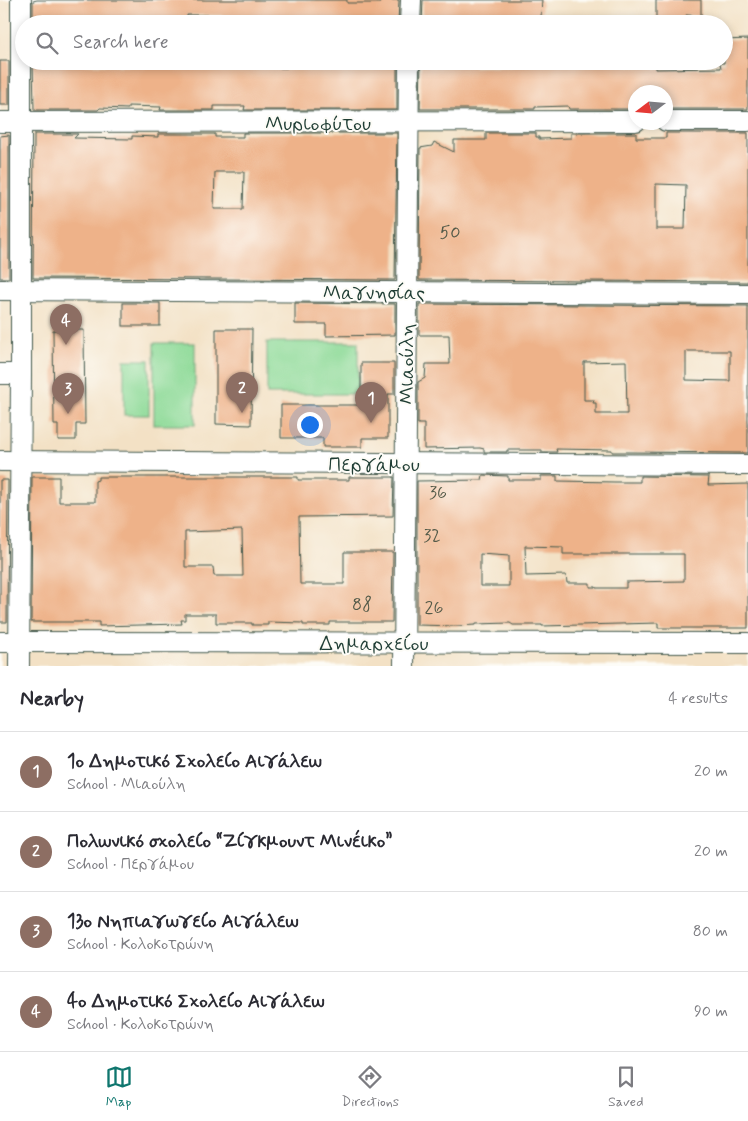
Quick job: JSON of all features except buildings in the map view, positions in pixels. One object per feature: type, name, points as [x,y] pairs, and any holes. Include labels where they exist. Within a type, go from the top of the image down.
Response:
[{"type":"street","points":[[19,15],[20,0]]},
{"type":"street","points":[[410,15],[411,0]]},
{"type":"street","points":[[15,61],[10,122],[20,290],[21,374],[20,461],[10,642],[19,666]]},
{"type":"street","name":"Μιαούλη","points":[[404,666],[409,70]]},
{"type":"street","name":"Μυριοφύτου","points":[[10,122],[628,121]]},
{"type":"street","points":[[673,121],[748,121]]},
{"type":"street","name":"Μαγνησίας","points":[[0,290],[748,294]]},
{"type":"street","points":[[0,374],[21,374]]},
{"type":"street","name":"Περγάμου","points":[[0,461],[748,465]]},
{"type":"street","name":"Δημαρχείου","points":[[10,642],[748,643]]},
{"type":"green space","points":[[267,342],[358,342],[358,394],[267,394]]},
{"type":"green space","points":[[154,343],[195,343],[195,425],[154,425]]},
{"type":"green space","points":[[124,360],[149,360],[149,415],[124,415]]},
{"type":"place","name":"4ο Δημοτικό Σχολείο Αιγάλεω","points":[[66,345]]},
{"type":"place","name":"Πολωνικό σχολείο “Ζίγκμουντ Μινέικο”","points":[[242,413]]},
{"type":"place","name":"13ο Νηπιαγωγείο Αιγάλεω","points":[[68,414]]},
{"type":"place","name":"1ο Δημοτικό Σχολείο Αιγάλεω","points":[[371,423]]}]
